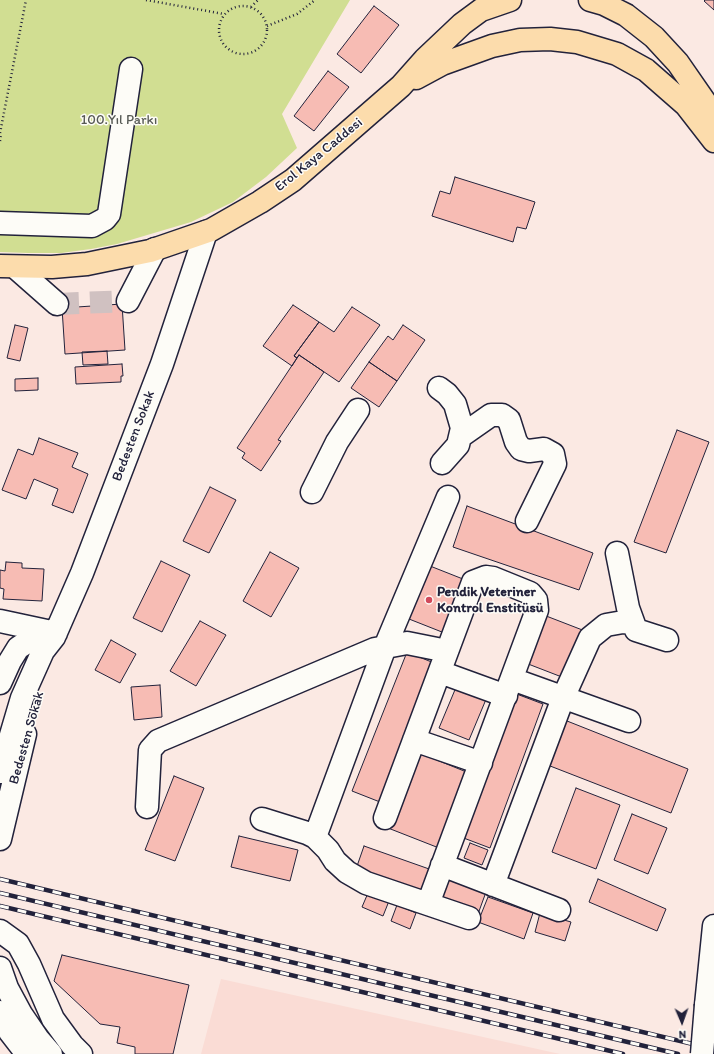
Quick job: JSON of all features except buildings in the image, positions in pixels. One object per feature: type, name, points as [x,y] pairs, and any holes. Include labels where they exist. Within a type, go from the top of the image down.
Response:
[{"type":"main road","name":"Erol Kaya Caddesi","points":[[7,267],[87,264],[155,249],[206,232],[253,206],[293,180],[401,86],[425,59],[462,24],[481,10],[510,0]]},
{"type":"main road","points":[[590,0],[604,4],[626,15],[654,37],[678,63],[714,115]]},
{"type":"main road","name":"Erol Kaya Caddesi","points":[[401,86],[442,64],[492,46],[527,40],[550,39],[577,42],[617,54],[646,70],[686,105],[714,141]]},
{"type":"street","points":[[0,223],[92,226],[105,219],[110,214],[131,69]]},
{"type":"street","name":"Bedesten Sokak","points":[[0,839],[22,745],[47,673],[55,635],[82,573],[162,364],[206,232]]},
{"type":"street","points":[[128,301],[155,249]]},
{"type":"street","points":[[7,267],[57,304]]},
{"type":"street","points":[[439,388],[447,394],[455,404],[462,428],[458,445],[442,463]]},
{"type":"street","points":[[312,492],[337,442],[358,410]]},
{"type":"street","points":[[461,436],[491,415],[502,415],[509,420],[516,442],[521,449],[529,451],[544,449],[553,454],[555,464],[527,521]]},
{"type":"street","points":[[315,837],[385,647],[448,497]]},
{"type":"street","points":[[617,553],[632,623],[636,630],[667,640]]},
{"type":"street","points":[[385,818],[473,582],[486,577],[492,578],[530,593],[536,600],[537,610],[428,904]]},
{"type":"street","points":[[0,621],[55,635]]},
{"type":"street","points":[[493,884],[563,698],[590,638],[606,626],[623,622],[632,623]]},
{"type":"street","points":[[0,683],[18,648],[27,642],[55,635]]},
{"type":"street","name":"Bedesten Sokak","points":[[0,772],[22,698],[43,652],[55,635]]},
{"type":"street","points":[[147,807],[150,750],[158,741],[374,649],[407,643],[448,651]]},
{"type":"street","points":[[440,672],[509,688],[563,698],[629,721]]},
{"type":"street","points":[[414,740],[481,763]]},
{"type":"street","points":[[262,819],[307,833],[315,837],[328,850],[335,862],[347,872],[366,883],[469,918]]},
{"type":"street","points":[[442,865],[559,910]]},
{"type":"street","points":[[702,1054],[714,926]]},
{"type":"street","points":[[0,930],[18,944],[29,964],[53,1019],[81,1054]]},
{"type":"street","points":[[0,968],[7,988],[21,1014],[38,1039],[51,1054]]},
{"type":"street","points":[[0,1012],[10,1032],[27,1054]]},
{"type":"path","points":[[0,141],[26,0]]},
{"type":"path","points":[[146,0],[224,14]]},
{"type":"path","points":[[251,7],[258,0]]},
{"type":"path","points":[[267,26],[297,14],[315,0]]},
{"type":"path","points":[[237,7],[251,7],[258,12],[267,26],[267,34],[260,48],[245,55],[236,54],[226,48],[219,37],[219,25],[224,14],[237,7]]},
{"type":"shaded area","points":[[221,979],[560,1054],[201,1054]]},
{"type":"green space","name":"100.Yıl Parkı","points":[[0,0],[350,0],[282,114],[297,148],[266,177],[233,202],[191,222],[117,244],[91,249],[61,253],[28,253],[0,252]]},
{"type":"tunnel","points":[[57,304],[128,301]]},
{"type":"railway","points":[[0,879],[714,1049]]},
{"type":"railway","points":[[0,893],[678,1054]]},
{"type":"railway","points":[[0,906],[623,1054]]},
{"type":"place","name":"Pendik Veteriner Kontrol Enstitüsü","points":[[429,600]]}]
